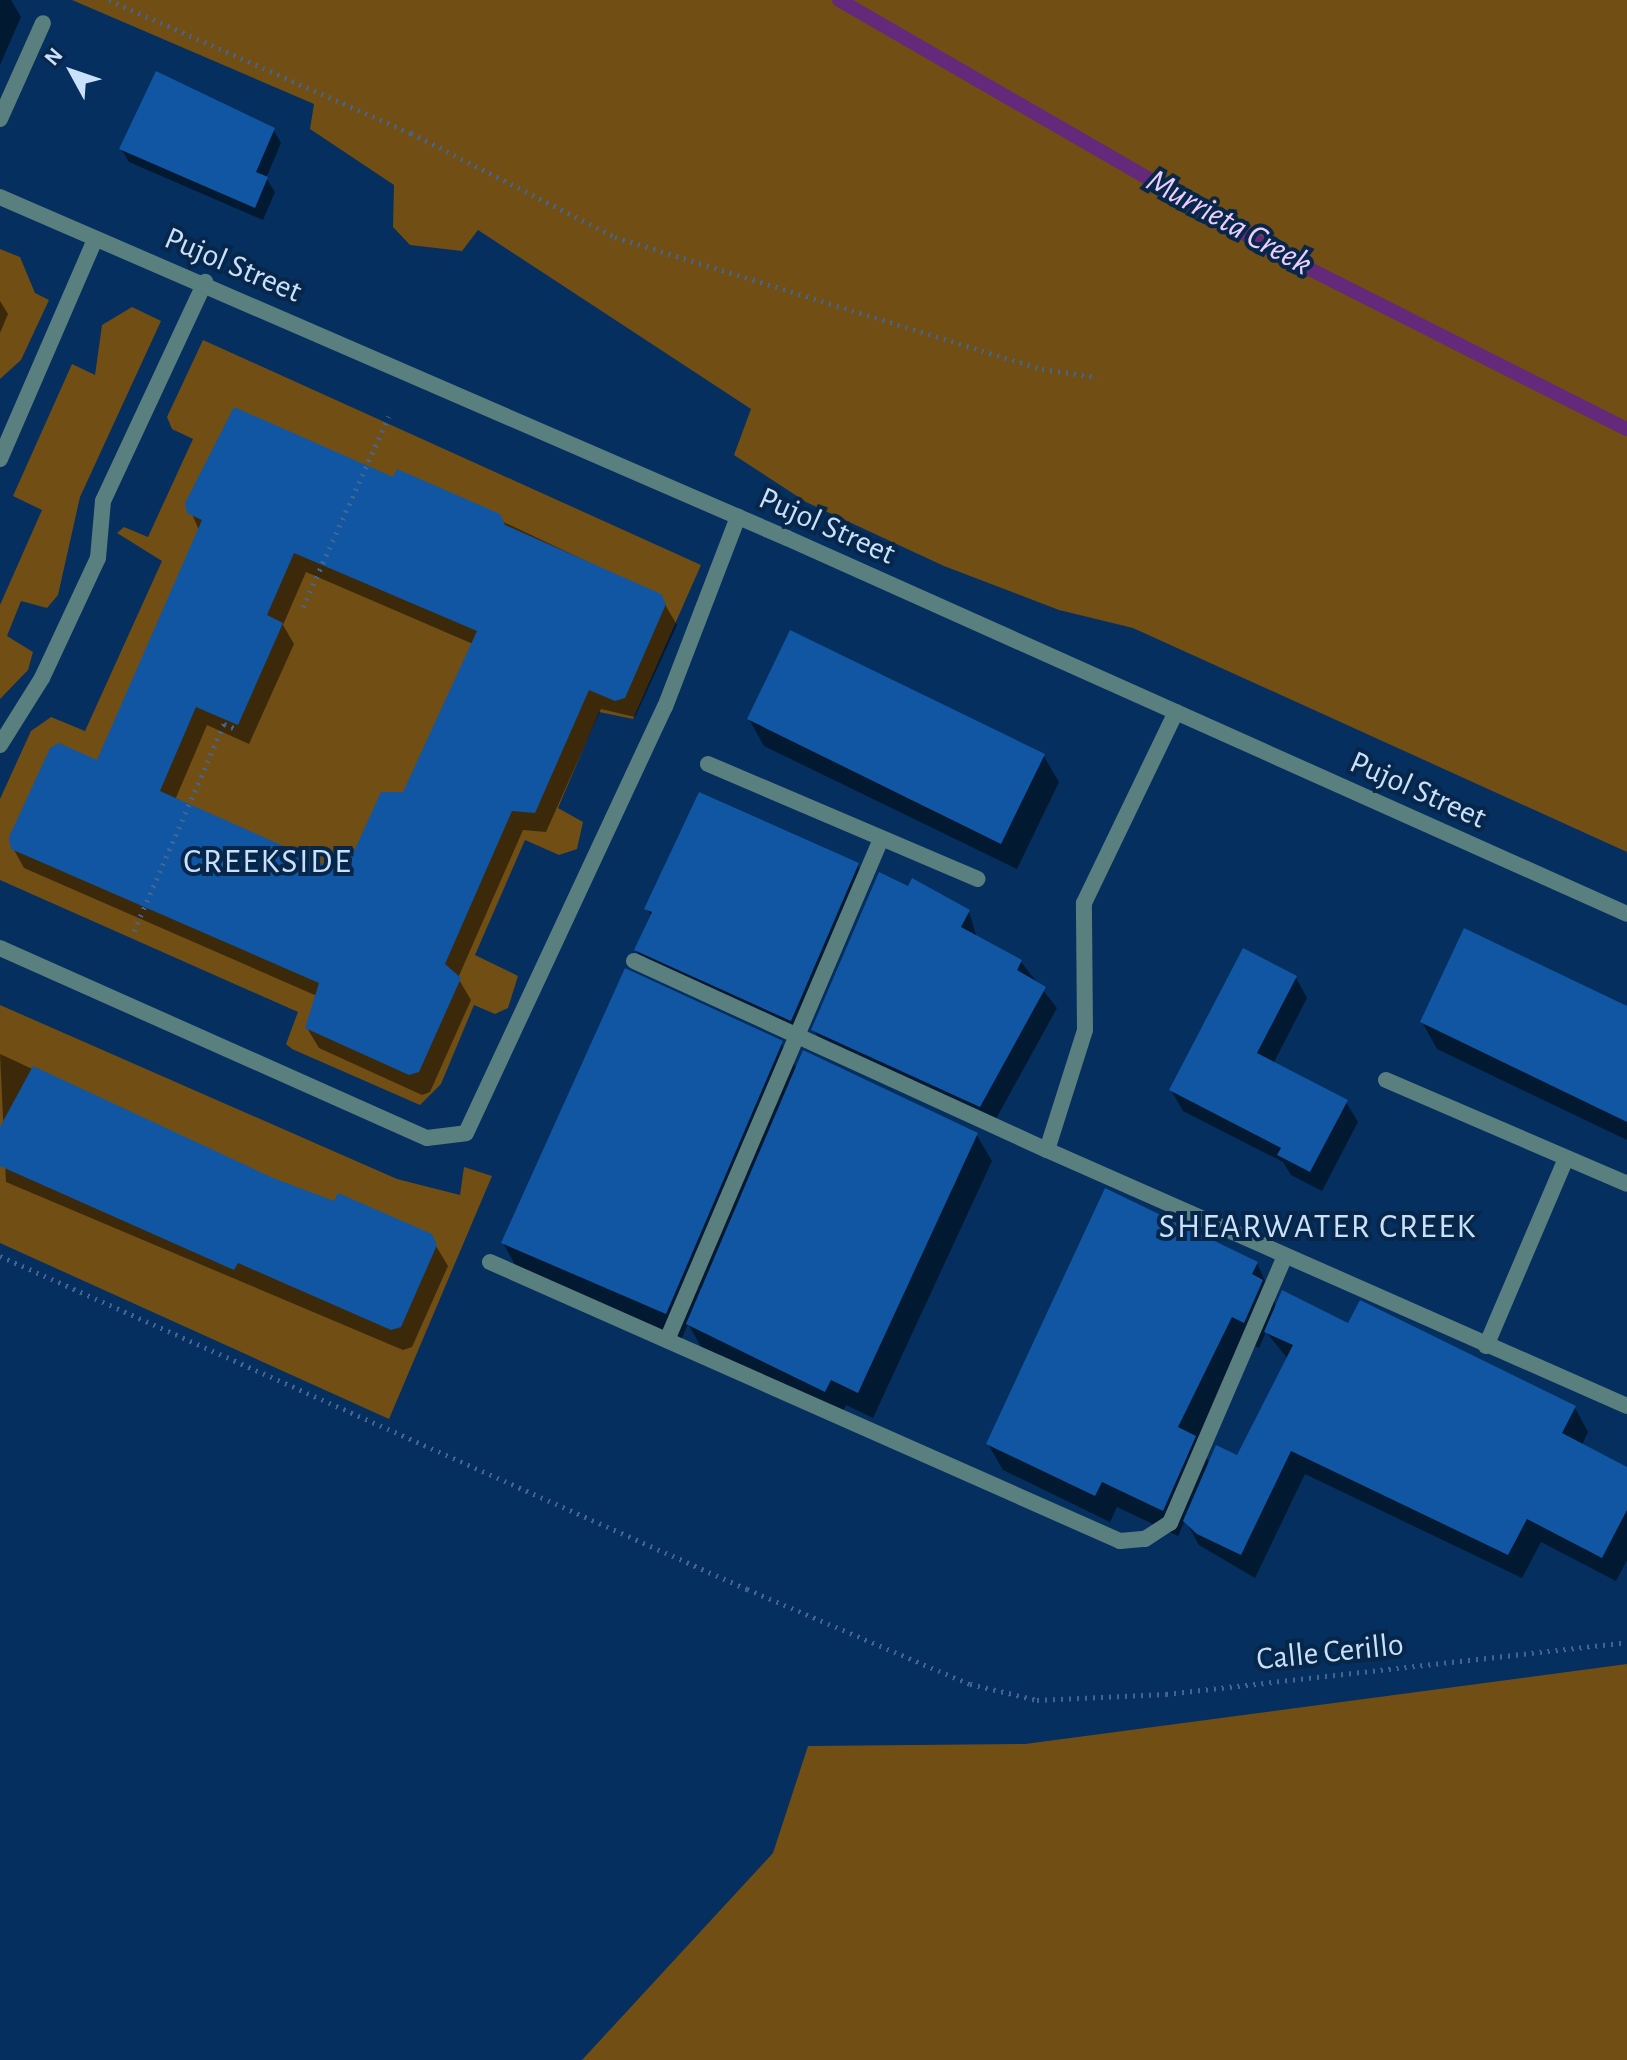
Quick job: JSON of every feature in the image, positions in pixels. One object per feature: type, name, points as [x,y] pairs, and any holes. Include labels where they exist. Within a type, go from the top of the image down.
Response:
[{"type":"street","points":[[0,119],[43,23]]},
{"type":"street","name":"Pujol Street","points":[[0,197],[95,239],[205,282],[787,538],[1627,914]]},
{"type":"street","points":[[0,459],[7,423],[95,239]]},
{"type":"street","points":[[0,745],[42,678],[98,558],[103,501],[205,282]]},
{"type":"street","points":[[0,948],[427,1138],[466,1133],[665,707],[738,517]]},
{"type":"street","points":[[1047,1150],[1085,1030],[1084,903],[1176,712]]},
{"type":"street","points":[[708,764],[977,879]]},
{"type":"street","points":[[667,1340],[881,839]]},
{"type":"street","points":[[634,961],[1284,1258],[1627,1406]]},
{"type":"street","points":[[1386,1080],[1627,1184]]},
{"type":"street","points":[[1486,1346],[1566,1158]]},
{"type":"street","points":[[490,1262],[1120,1541],[1145,1539],[1170,1523],[1284,1258]]},
{"type":"path","points":[[109,0],[411,133],[615,237],[1042,369],[1097,377]]},
{"type":"path","points":[[303,607],[389,416]]},
{"type":"path","points":[[134,931],[224,724],[236,729]]},
{"type":"path","name":"Calle Cerillo","points":[[0,1256],[747,1589],[970,1684],[1037,1700],[1166,1694],[1627,1642]]},
{"type":"shaded area","points":[[72,0],[1627,0],[1627,852],[1133,628],[1059,610],[944,566],[806,502],[734,455],[751,409],[478,230],[462,251],[410,245],[393,227],[394,185],[310,129],[314,104]]},
{"type":"shaded area","points":[[0,249],[20,257],[35,293],[49,300],[21,360],[0,379]]},
{"type":"shaded area","points":[[132,307],[161,321],[80,497],[58,595],[47,608],[21,601],[7,636],[33,652],[28,670],[0,699],[0,605],[42,510],[13,496],[72,364],[95,375],[102,325]]},
{"type":"shaded area","points":[[203,340],[701,565],[633,719],[599,712],[558,808],[583,822],[577,849],[559,855],[525,840],[475,955],[518,976],[508,1008],[495,1014],[474,1005],[441,1084],[420,1105],[292,1049],[286,1044],[298,1012],[0,880],[0,799],[31,731],[51,717],[85,731],[162,561],[117,533],[124,527],[148,537],[193,439],[172,429],[167,417]]},
{"type":"shaded area","points":[[0,1005],[397,1179],[460,1195],[464,1167],[492,1176],[389,1419],[0,1243]]},
{"type":"shaded area","points":[[1627,1664],[1627,2060],[582,2060],[773,1853],[808,1746],[1025,1744]]},
{"type":"building","points":[[156,71],[275,128],[256,172],[268,177],[255,208],[119,149]]},
{"type":"building","points":[[234,407],[393,477],[397,469],[500,514],[505,525],[661,594],[666,604],[625,698],[615,701],[589,690],[535,813],[512,811],[445,964],[461,978],[419,1072],[409,1075],[305,1028],[319,983],[11,849],[9,837],[50,748],[59,743],[97,760],[202,520],[187,513],[185,503]],"holes":[[[294,553],[477,631],[403,792],[381,792],[344,873],[160,791],[196,707],[238,725],[283,623],[267,615]]]},
{"type":"building","points":[[790,630],[1045,754],[1001,844],[747,719]]},
{"type":"building","points":[[699,792],[859,863],[791,1021],[634,950],[652,912],[644,909]]},
{"type":"building","points":[[879,872],[908,886],[912,878],[970,910],[961,927],[1022,960],[1017,970],[1046,987],[980,1107],[811,1030]]},
{"type":"building","points":[[1464,928],[1627,1006],[1627,1122],[1420,1022]]},
{"type":"building","points":[[1243,948],[1297,976],[1257,1053],[1348,1100],[1310,1172],[1277,1155],[1281,1148],[1169,1090]]},
{"type":"building","points":[[625,968],[783,1041],[666,1314],[501,1243]]},
{"type":"building","points":[[803,1050],[978,1133],[858,1393],[831,1380],[825,1392],[686,1324]]},
{"type":"building","points":[[33,1066],[273,1178],[334,1201],[338,1193],[432,1234],[437,1245],[401,1327],[391,1330],[238,1263],[234,1270],[0,1166],[0,1127]]},
{"type":"building","points":[[1105,1188],[1258,1262],[1252,1274],[1263,1280],[1244,1323],[1232,1317],[1178,1427],[1196,1436],[1163,1511],[1102,1482],[1095,1496],[986,1444]]},
{"type":"building","points":[[1282,1290],[1348,1323],[1360,1300],[1576,1406],[1562,1433],[1627,1467],[1627,1510],[1602,1558],[1527,1519],[1508,1555],[1291,1451],[1241,1555],[1197,1534],[1183,1521],[1216,1445],[1237,1455],[1293,1345],[1264,1332]]},
{"type":"waterway","name":"Murrieta Creek","points":[[839,0],[1274,251],[1627,429]]},
{"type":"district","name":"CREEKSIDE","points":[[268,863]]},
{"type":"district","name":"SHEARWATER CREEK","points":[[1318,1228]]}]
